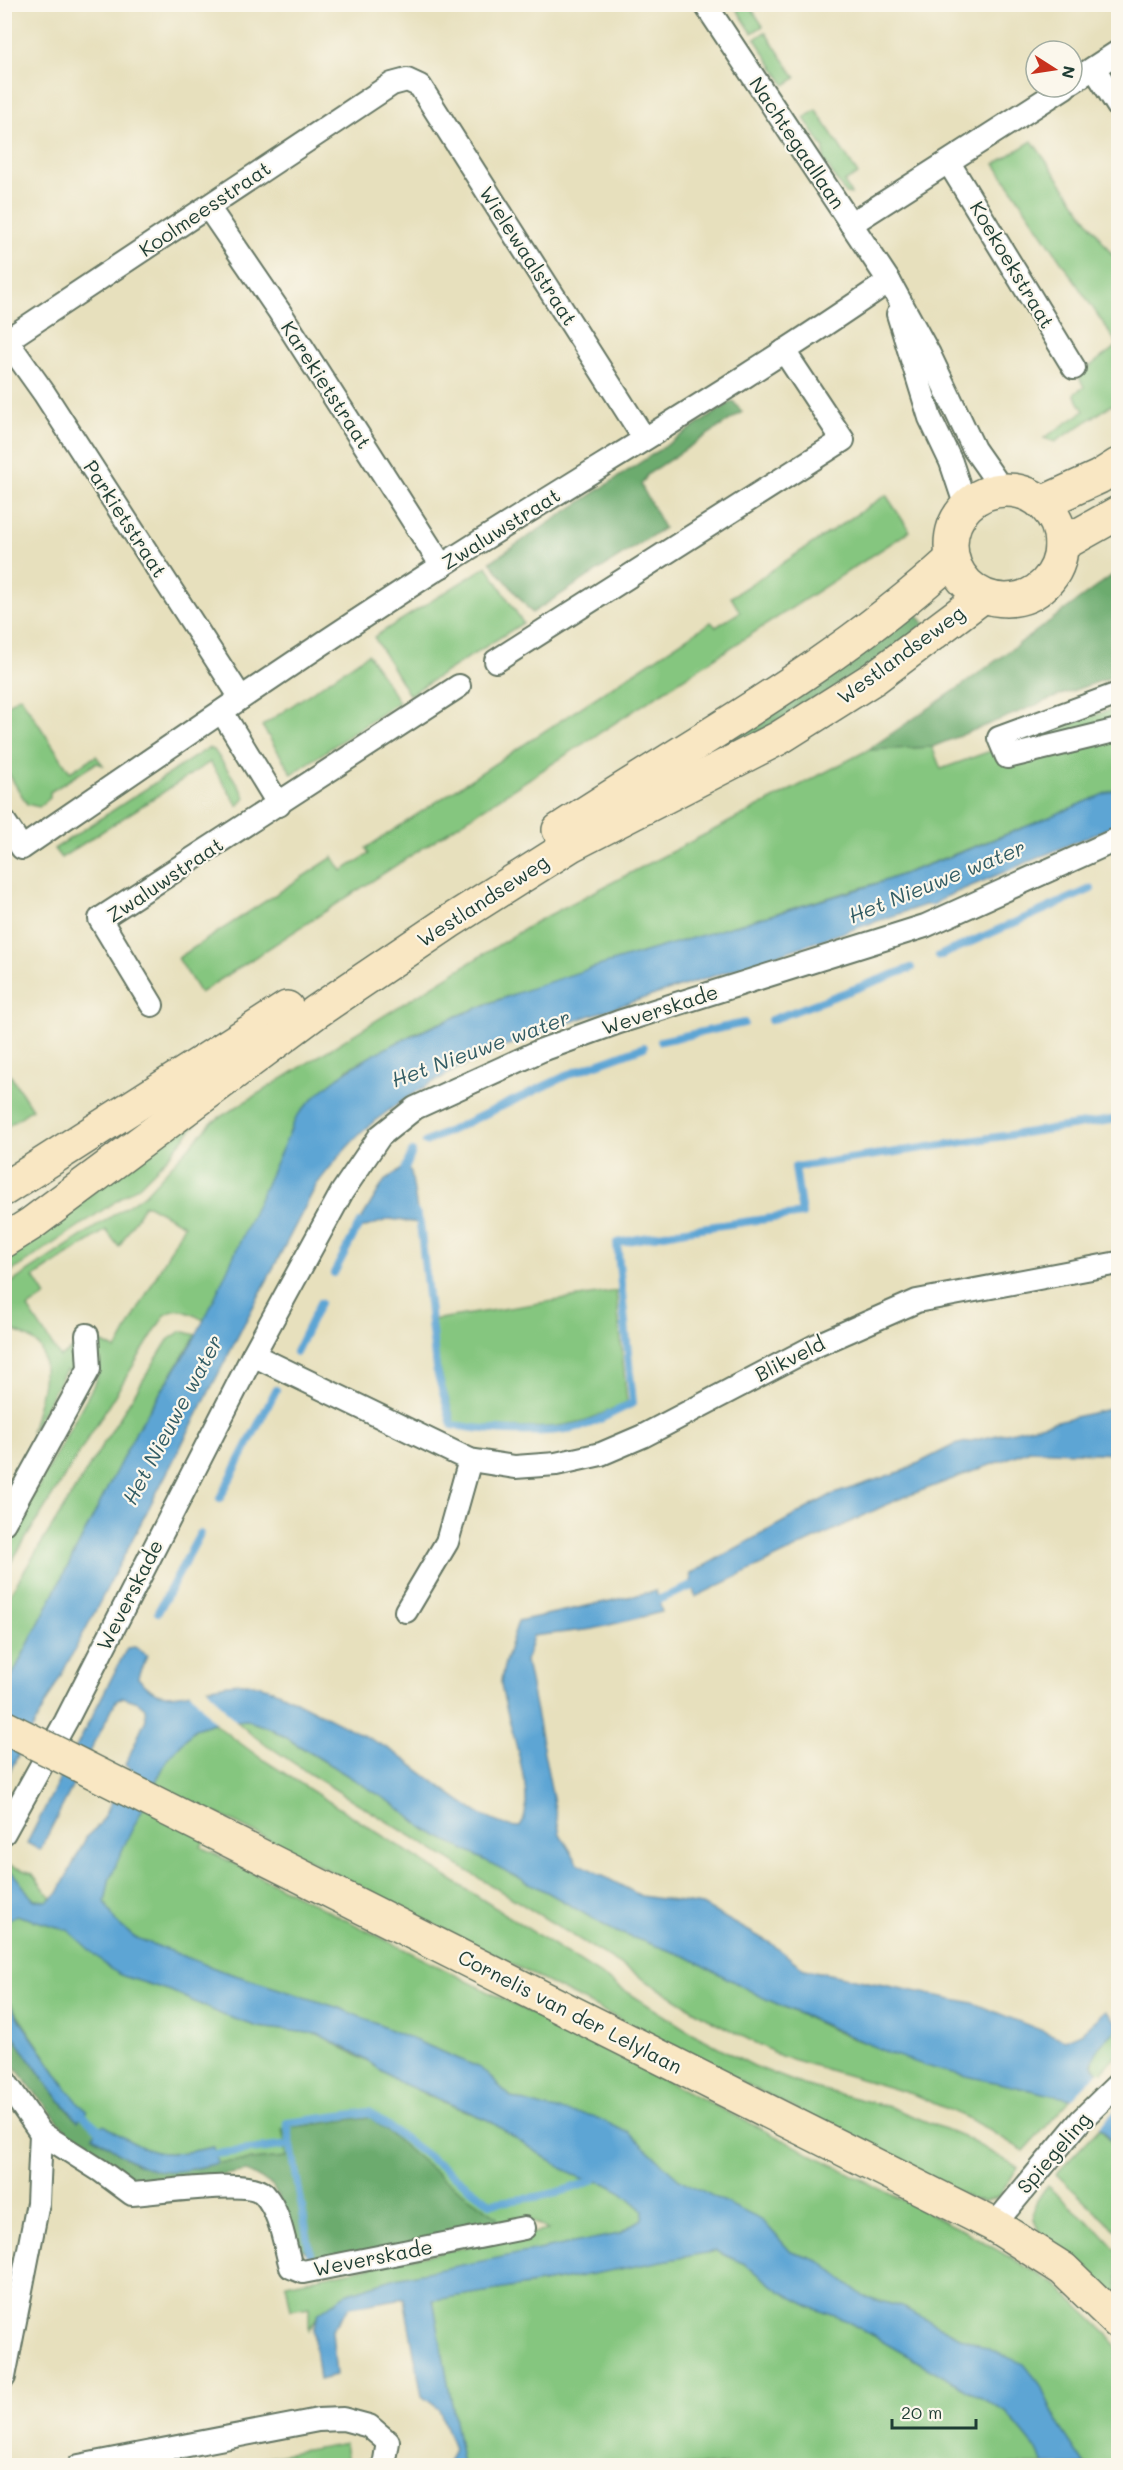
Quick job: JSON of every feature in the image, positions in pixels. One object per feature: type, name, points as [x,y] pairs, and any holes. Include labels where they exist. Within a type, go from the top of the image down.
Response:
[{"type":"main road","points":[[1042,503],[1119,465]]},
{"type":"main road","points":[[1002,489],[1024,493],[1042,503],[1054,518],[1061,545],[1061,555],[1053,574],[1040,589],[1022,598],[1002,601],[983,596],[963,581],[952,559],[952,531],[966,507],[982,495],[1002,489]]},
{"type":"main road","points":[[1061,545],[1119,513]]},
{"type":"main road","name":"Westlandseweg","points":[[4,1189],[189,1072],[567,824],[820,664],[915,592],[952,559]]},
{"type":"main road","name":"Westlandseweg","points":[[4,1241],[31,1224],[316,1012],[449,922],[572,845],[779,738],[874,678],[983,596]]},
{"type":"main road","name":"Cornelis van der Lelylaan","points":[[4,1727],[994,2225],[1063,2269],[1119,2322]]},
{"type":"street","name":"Nachtegaallaan","points":[[705,4],[889,280],[930,354],[974,449],[1002,489]]},
{"type":"street","points":[[1084,74],[1119,52]]},
{"type":"street","points":[[1094,68],[1119,106]]},
{"type":"street","name":"Koolmeesstraat","points":[[6,341],[392,84],[407,80]]},
{"type":"street","name":"Wielewaalstraat","points":[[407,80],[420,86],[644,438]]},
{"type":"street","points":[[851,224],[1047,99]]},
{"type":"street","name":"Koekoekstraat","points":[[949,163],[1074,368]]},
{"type":"street","name":"Karekietstraat","points":[[208,207],[279,310],[442,566]]},
{"type":"street","name":"Nachtegaallaan","points":[[889,280],[912,365],[930,418],[951,462],[966,507]]},
{"type":"street","name":"Zwaluwstraat","points":[[4,821],[22,848],[241,698],[442,566],[784,351],[889,280]]},
{"type":"street","name":"Parkietstraat","points":[[6,341],[44,393],[241,698]]},
{"type":"street","points":[[496,661],[843,440],[784,351]]},
{"type":"street","name":"Zwaluwstraat","points":[[152,1005],[100,919],[279,805],[459,686]]},
{"type":"street","points":[[1119,694],[999,738],[1007,757],[1119,730]]},
{"type":"street","points":[[222,712],[279,805]]},
{"type":"street","name":"Weverskade","points":[[4,1833],[66,1721],[253,1355],[342,1192],[380,1136],[415,1108],[542,1050],[608,1026],[925,926],[1119,839]]},
{"type":"street","name":"Blikveld","points":[[253,1355],[470,1460],[515,1467],[556,1464],[601,1454],[644,1436],[815,1346],[917,1301],[1119,1263]]},
{"type":"street","points":[[4,1523],[89,1369],[87,1335]]},
{"type":"street","points":[[406,1611],[447,1542],[470,1460]]},
{"type":"street","name":"Weverskade","points":[[4,2080],[41,2133],[101,2171],[132,2194],[241,2186],[262,2192],[274,2209],[291,2267],[303,2272],[524,2228]]},
{"type":"street","name":"Spiegeling","points":[[994,2225],[1081,2120],[1119,2084]]},
{"type":"street","points":[[4,2377],[38,2203],[41,2133]]},
{"type":"street","points":[[80,2466],[318,2420],[335,2420],[369,2426],[388,2442],[384,2466]]},
{"type":"green space","points":[[734,5],[749,5],[763,26],[752,33]]},
{"type":"green space","points":[[765,32],[796,78],[785,85],[755,39]]},
{"type":"green space","points":[[816,110],[858,174],[844,182],[851,194],[845,193],[824,161],[824,149],[804,118]]},
{"type":"green space","points":[[1032,141],[1118,263],[1118,345],[995,164]]},
{"type":"green space","points":[[1118,345],[1118,401],[1055,442],[1044,438],[1084,411],[1074,394],[1084,387],[1078,375]]},
{"type":"green space","points":[[733,401],[742,412],[648,474],[641,485],[664,528],[532,613],[490,562]]},
{"type":"green space","points":[[886,495],[910,531],[200,993],[178,958],[333,857],[342,871],[369,854],[366,848],[711,622],[716,627],[740,612],[731,597]]},
{"type":"green space","points":[[487,566],[523,623],[409,695],[374,637]]},
{"type":"green space","points":[[1118,571],[1118,675],[1066,693],[932,747],[868,750],[964,684]]},
{"type":"green space","points":[[912,607],[926,626],[795,718],[676,782],[670,771]]},
{"type":"green space","points":[[368,654],[399,702],[292,774],[262,726]]},
{"type":"green space","points":[[20,696],[70,772],[96,756],[103,765],[96,763],[50,792],[50,798],[39,807],[27,804],[5,768],[5,706]]},
{"type":"green space","points":[[1118,707],[1118,724],[1007,746]]},
{"type":"green space","points":[[1118,734],[1118,788],[1043,820],[887,880],[586,970],[494,1001],[411,1035],[347,1069],[204,1320],[179,1311],[164,1316],[5,1572],[5,1547],[96,1381],[100,1360],[97,1340],[116,1350],[184,1225],[144,1205],[119,1247],[106,1230],[34,1277],[46,1296],[28,1308],[60,1357],[78,1346],[80,1355],[77,1375],[66,1370],[31,1433],[42,1388],[44,1364],[38,1345],[22,1334],[5,1327],[5,1287],[145,1194],[212,1122],[534,923],[868,750],[932,747],[941,769],[996,749]]},
{"type":"green space","points":[[208,748],[214,750],[243,792],[245,798],[238,806],[210,762],[61,858],[54,849]]},
{"type":"green space","points":[[5,1067],[32,1109],[4,1128]]},
{"type":"green space","points":[[191,1116],[197,1123],[140,1185],[5,1276],[4,1258]]},
{"type":"green space","points":[[616,1291],[627,1402],[589,1419],[558,1426],[504,1427],[455,1423],[439,1367],[433,1320]]},
{"type":"green space","points":[[181,1331],[196,1335],[138,1428],[5,1690],[5,1602],[168,1340]]},
{"type":"green space","points":[[235,1720],[246,1720],[271,1729],[394,1804],[426,1830],[549,1893],[614,1931],[688,1957],[762,1997],[846,2036],[935,2069],[1071,2099],[1024,2151],[974,2121],[915,2095],[781,2056],[707,2018],[310,1774],[251,1734]]},
{"type":"green space","points":[[213,1723],[259,1757],[690,2032],[754,2066],[803,2085],[890,2107],[962,2136],[1018,2167],[999,2197],[984,2201],[971,2199],[218,1814],[201,1847],[970,2234],[1057,2285],[1108,2335],[1118,2350],[1118,2465],[1085,2465],[1058,2424],[1040,2384],[960,2337],[904,2308],[863,2296],[819,2261],[791,2252],[763,2221],[680,2180],[629,2133],[512,2098],[480,2068],[339,2008],[219,1970],[134,1937],[116,1922],[105,1902],[109,1881],[124,1845],[168,1758],[195,1729]]},
{"type":"green space","points":[[5,1864],[32,1873],[51,1898],[47,1901],[34,1900],[10,1871],[5,1875]]},
{"type":"green space","points":[[16,1915],[68,1930],[123,1976],[171,1991],[223,2015],[258,2027],[318,2034],[430,2097],[490,2121],[558,2166],[582,2178],[605,2183],[622,2192],[643,2210],[642,2219],[619,2234],[391,2280],[319,2313],[309,2330],[309,2307],[291,2310],[286,2284],[548,2230],[527,2219],[500,2226],[496,2216],[443,2179],[370,2117],[283,2129],[288,2157],[217,2163],[213,2147],[179,2153],[155,2152],[133,2143],[104,2125],[98,2130],[82,2116],[86,2112],[67,2089],[5,1996],[4,1923]]},
{"type":"green space","points":[[4,2024],[48,2086],[78,2121],[82,2116],[98,2130],[93,2136],[136,2164],[194,2169],[217,2163],[287,2157],[282,2129],[370,2117],[443,2179],[496,2216],[500,2226],[324,2261],[309,2255],[295,2243],[282,2204],[272,2185],[247,2171],[163,2185],[130,2179],[104,2166],[62,2126],[5,2055]]},
{"type":"green space","points":[[1118,2028],[1118,2054],[1100,2074],[1095,2068],[1094,2055],[1102,2043]]},
{"type":"green space","points":[[1100,2128],[1118,2151],[1118,2232],[1056,2174]]},
{"type":"green space","points":[[1047,2186],[1099,2231],[1118,2252],[1118,2297],[1044,2239],[1035,2224],[1034,2212]]},
{"type":"green space","points":[[716,2251],[745,2264],[780,2291],[811,2307],[845,2320],[1006,2412],[1037,2450],[1044,2465],[463,2465],[433,2300],[566,2279]]},
{"type":"green space","points":[[345,2443],[348,2465],[221,2465]]},
{"type":"water","name":"Het Nieuwe water","points":[[1118,788],[1118,824],[945,897],[933,905],[925,905],[527,1038],[448,1074],[411,1095],[360,1134],[317,1184],[5,1780],[5,1690],[138,1428],[191,1345],[209,1310],[297,1116],[314,1098],[332,1082],[372,1056],[415,1034],[501,999],[625,958],[875,884],[1003,836]]},
{"type":"water","points":[[405,1167],[411,1172],[419,1223],[390,1219],[354,1231],[385,1180]]},
{"type":"water","points":[[1118,1407],[1118,1465],[1116,1454],[1030,1450],[894,1501],[695,1597],[690,1574],[831,1495],[905,1470],[954,1445]]},
{"type":"water","points":[[656,1591],[662,1612],[593,1629],[533,1636],[526,1661],[560,1834],[578,1863],[641,1896],[702,1905],[772,1944],[804,1969],[973,2003],[1065,2040],[1081,2033],[1106,2011],[1118,2023],[1118,2028],[1099,2047],[1092,2062],[1094,2068],[1118,2093],[1118,2151],[1106,2134],[1071,2099],[935,2069],[886,2052],[762,1997],[688,1957],[614,1931],[549,1893],[426,1830],[394,1804],[272,1729],[246,1720],[213,1723],[195,1729],[168,1758],[124,1846],[109,1881],[105,1902],[116,1922],[134,1937],[219,1970],[339,2008],[480,2068],[512,2098],[546,2108],[593,2116],[629,2133],[680,2180],[763,2221],[791,2252],[819,2261],[863,2296],[904,2308],[960,2337],[1024,2364],[1040,2384],[1058,2424],[1085,2465],[1044,2465],[1037,2450],[1006,2412],[845,2320],[811,2307],[780,2291],[745,2264],[716,2251],[566,2279],[433,2300],[463,2465],[447,2465],[454,2449],[439,2409],[422,2396],[404,2298],[350,2307],[332,2330],[336,2376],[319,2380],[313,2330],[319,2313],[345,2294],[396,2278],[619,2234],[642,2219],[643,2210],[622,2192],[605,2183],[582,2178],[558,2166],[490,2121],[399,2082],[355,2053],[318,2034],[258,2027],[223,2015],[171,1991],[123,1976],[110,1969],[68,1930],[16,1915],[5,1923],[5,1875],[10,1871],[34,1900],[47,1901],[58,1893],[87,1836],[99,1825],[130,1769],[125,1765],[146,1719],[145,1708],[138,1702],[123,1697],[116,1701],[40,1850],[27,1843],[127,1648],[135,1647],[147,1655],[138,1678],[154,1692],[179,1694],[234,1683],[269,1688],[389,1749],[470,1808],[488,1818],[505,1825],[520,1827],[525,1814],[524,1779],[501,1684],[505,1662],[518,1621]]},
{"type":"water","points":[[4,1997],[67,2089],[87,2112],[78,2121],[50,2088],[5,2024]]},
{"type":"water","points":[[104,2125],[133,2143],[156,2152],[180,2153],[214,2147],[217,2163],[178,2171],[164,2171],[138,2164],[93,2135]]},
{"type":"pier","points":[[204,1684],[238,1723],[218,1725],[209,1716],[188,1689]]},
{"type":"pier","points":[[1100,2070],[1118,2088],[1118,2107],[1097,2129],[1069,2102]]},
{"type":"waterway","points":[[939,956],[1091,889]]},
{"type":"waterway","points":[[771,1020],[911,968]]},
{"type":"waterway","points":[[661,1041],[744,1023]]},
{"type":"waterway","points":[[426,1142],[572,1073],[644,1047]]},
{"type":"waterway","points":[[416,1213],[420,1223],[436,1368],[452,1425],[522,1432],[559,1430],[602,1419],[633,1403],[617,1243],[686,1230],[802,1214],[795,1167],[1118,1119]]},
{"type":"waterway","points":[[402,1177],[412,1152]]},
{"type":"waterway","points":[[334,1273],[360,1223]]},
{"type":"waterway","points":[[296,1352],[320,1303]]},
{"type":"waterway","points":[[220,1498],[276,1390]]},
{"type":"waterway","points":[[158,1612],[200,1534]]},
{"type":"waterway","points":[[650,1603],[702,1582]]},
{"type":"waterway","points":[[76,2109],[107,2137]]},
{"type":"waterway","points":[[310,2253],[287,2123],[369,2112],[490,2203],[555,2193],[593,2180]]},
{"type":"waterway","points":[[207,2155],[290,2145]]}]
